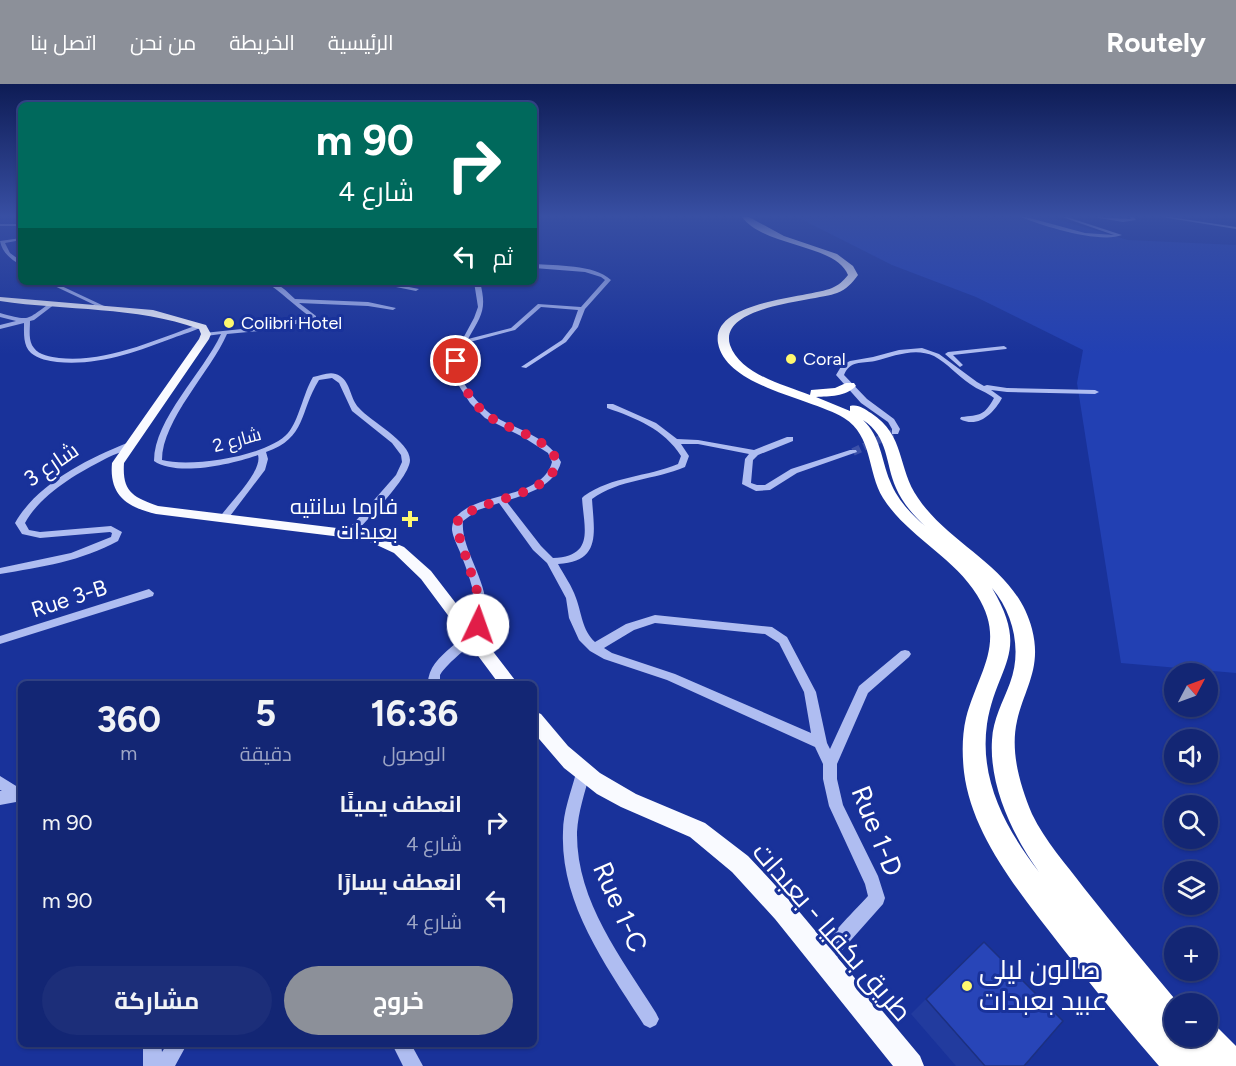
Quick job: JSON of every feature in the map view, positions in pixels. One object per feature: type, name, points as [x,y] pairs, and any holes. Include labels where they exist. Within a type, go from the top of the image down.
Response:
[{"type":"highway","points":[[844,263],[851,268],[853,275],[850,282],[837,290],[775,301],[749,310],[728,326],[724,344],[734,360],[756,378],[836,409],[858,423],[874,441],[880,476],[898,508],[918,529],[970,572],[984,590],[997,614],[1002,646],[992,682],[979,711],[975,740],[977,778],[992,821],[1025,876],[1127,1007],[1180,1066]]},
{"type":"highway","points":[[855,263],[863,272],[862,283],[838,295],[774,307],[752,316],[738,331],[736,339],[738,347],[748,361],[776,379],[861,413],[886,434],[894,446],[904,489],[913,503],[932,524],[985,568],[1014,606],[1027,650],[1023,675],[1004,730],[1003,755],[1008,782],[1022,818],[1044,858],[1164,1009]]},
{"type":"highway","points":[[815,393],[837,392],[850,386]]},
{"type":"highway","points":[[1128,964],[1164,998]]},
{"type":"highway","points":[[1127,1007],[1163,1066]]},
{"type":"highway","points":[[1196,1047],[1212,1066]]},
{"type":"highway","points":[[1215,1047],[1233,1066]]},
{"type":"main road","points":[[0,299],[100,306],[172,317],[203,330],[118,463],[119,488],[132,501],[156,510],[351,532],[387,542],[410,559],[473,634],[507,681]]},
{"type":"main road","name":"طريق بكفيا - بعبدات","points":[[537,723],[556,747],[583,773],[619,795],[669,815],[709,838],[760,885],[910,1066]]},
{"type":"street","points":[[524,367],[564,341],[575,327],[582,309],[608,277],[589,272],[537,266]]},
{"type":"street","points":[[55,285],[100,306]]},
{"type":"street","points":[[25,321],[28,346],[32,352],[76,363],[97,360],[203,330],[225,332],[289,325],[314,317],[275,285]]},
{"type":"street","points":[[392,285],[416,289]]},
{"type":"street","points":[[434,681],[437,669],[473,634],[481,616],[481,603],[457,525],[462,516],[543,482],[555,469],[556,459],[551,452],[540,443],[488,416],[473,401],[456,375],[454,368],[463,342],[481,309],[477,285]]},
{"type":"street","points":[[293,300],[322,304],[364,302],[393,308]]},
{"type":"street","points":[[0,327],[39,315],[52,304]]},
{"type":"street","points":[[463,342],[513,329],[540,305],[582,309]]},
{"type":"street","points":[[0,315],[25,321]]},
{"type":"street","name":"شارع 2","points":[[225,332],[168,426],[156,456],[158,461],[163,464],[185,466],[261,451],[283,442],[290,435],[316,379],[332,376],[344,382],[350,403],[355,409],[395,441],[405,455],[406,462],[400,476],[351,532]]},
{"type":"street","points":[[960,373],[962,367],[948,354],[1004,348]]},
{"type":"street","points":[[895,432],[896,429],[891,421],[864,401],[840,375],[842,369],[848,364],[915,349],[932,352],[971,382],[996,395],[998,401],[987,415],[964,419]]},
{"type":"street","points":[[971,382],[1007,390],[1095,392]]},
{"type":"street","points":[[551,561],[576,557],[588,546],[591,535],[587,498],[597,490],[651,476],[682,465],[685,456],[675,441],[651,423],[610,406]]},
{"type":"street","points":[[790,439],[755,453],[749,459],[746,480],[751,487],[760,489],[775,484],[794,471],[853,452]]},
{"type":"street","points":[[675,441],[698,442],[755,453]]},
{"type":"street","name":"شارع 3","points":[[0,572],[53,561],[98,548],[115,539],[117,532],[111,529],[40,535],[25,532],[20,523],[29,507],[68,477],[130,445]]},
{"type":"street","points":[[224,518],[261,470],[264,459],[261,451]]},
{"type":"street","points":[[502,501],[537,548],[551,561],[571,598],[575,618],[585,640],[594,648],[608,656],[671,677],[820,743]]},
{"type":"street","name":"Rue 3-B","points":[[0,640],[149,593]]},
{"type":"street","points":[[594,648],[630,627],[655,619],[768,630],[783,640],[810,692],[820,743],[830,764]]},
{"type":"street","name":"Rue 1-D","points":[[825,962],[837,943],[877,898],[872,882],[836,806],[830,779],[830,764],[863,690],[905,654]]},
{"type":"street","name":"Rue 1-C","points":[[583,773],[570,832],[571,860],[578,888],[599,937],[650,1019]]},
{"type":"street","points":[[0,782],[18,795]]},
{"type":"street","points":[[0,798],[18,796]]},
{"type":"street","points":[[152,1047],[153,1066]]},
{"type":"street","points":[[164,1066],[176,1047]]},
{"type":"street","points":[[403,1047],[413,1066]]},
{"type":"shaded area","points":[[888,263],[1236,263],[1236,673],[1218,671],[1218,663],[1164,663],[1164,667],[1121,663],[1077,383],[1083,350],[976,297]]},
{"type":"building","name":"صالون ليلى عبيد بعبدات","points":[[984,942],[1063,1021],[1024,1066],[985,1066],[926,999]]},
{"type":"tunnel","points":[[853,452],[893,433]]},
{"type":"place","name":"Colibri Hotel","points":[[229,323]]},
{"type":"place","name":"Coral","points":[[791,359]]},
{"type":"place","name":"فارما سانتيه بعبدات","points":[[410,519]]},
{"type":"place","name":"صالون ليلى عبيد بعبدات","points":[[967,986]]},
{"type":"route","points":[[456,361],[454,368],[456,375],[481,410],[496,421],[540,443],[554,455],[557,465],[543,482],[534,487],[502,501],[470,511],[458,520],[457,530],[481,603],[478,625]]}]
